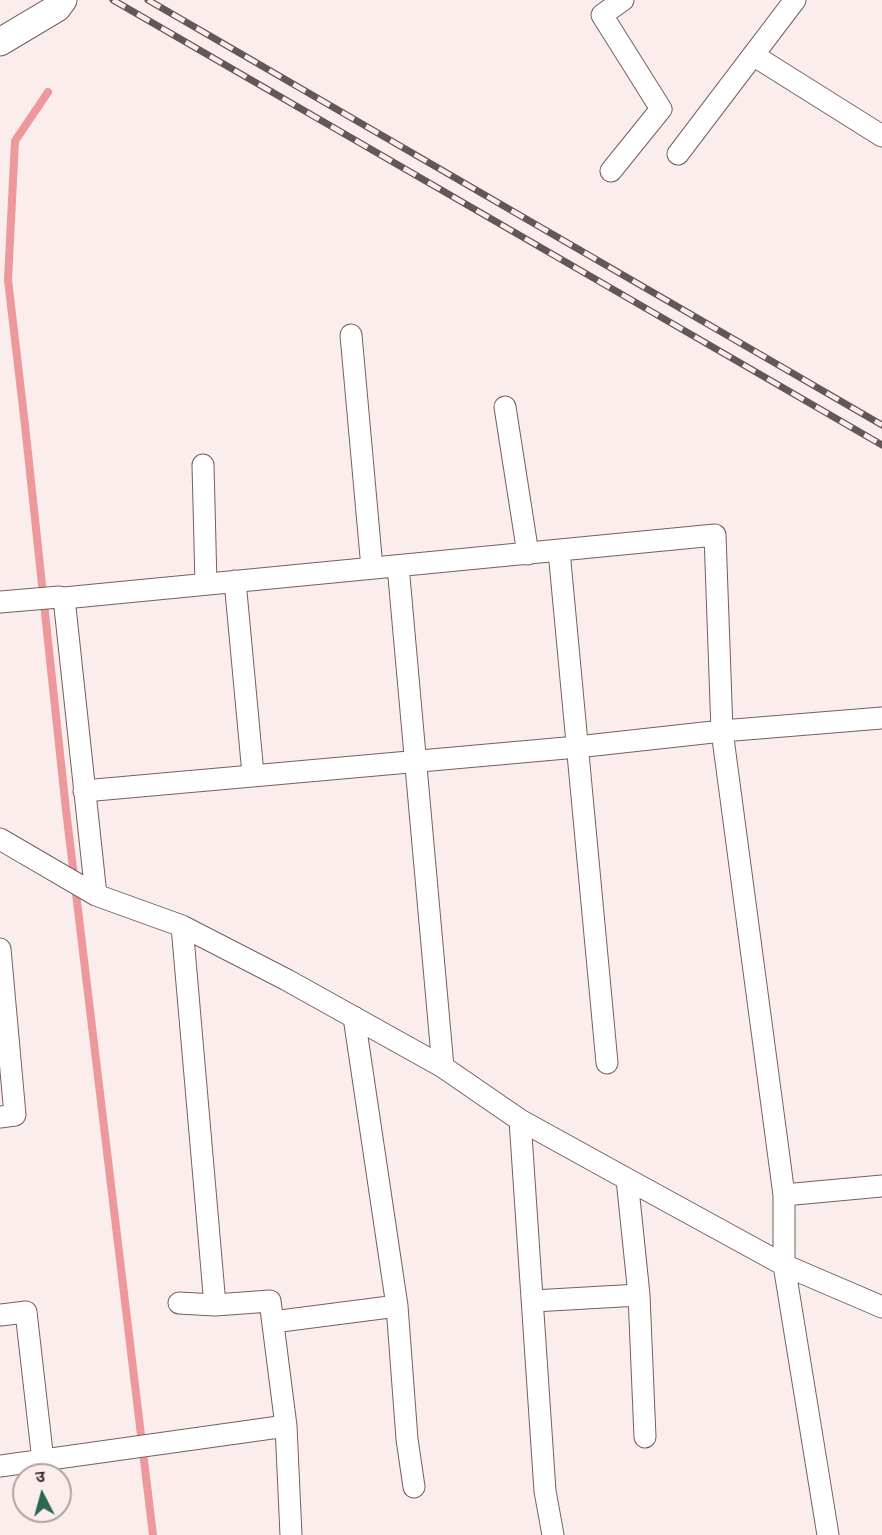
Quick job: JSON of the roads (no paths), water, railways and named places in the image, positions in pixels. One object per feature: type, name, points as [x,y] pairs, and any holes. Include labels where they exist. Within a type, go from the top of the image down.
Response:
[{"type":"street","points":[[0,42],[57,8],[63,0]]},
{"type":"street","points":[[611,171],[661,109],[602,15],[623,0]]},
{"type":"street","points":[[678,154],[795,0]]},
{"type":"street","points":[[753,55],[882,136]]},
{"type":"street","points":[[351,335],[372,568]]},
{"type":"street","points":[[506,407],[528,554]]},
{"type":"street","points":[[203,465],[206,584]]},
{"type":"street","points":[[0,602],[716,535],[722,731],[784,1195],[784,1265],[828,1535]]},
{"type":"street","points":[[559,551],[607,1063]]},
{"type":"street","points":[[398,566],[443,1067]]},
{"type":"street","points":[[235,580],[253,774]]},
{"type":"street","points":[[62,597],[96,895]]},
{"type":"street","points":[[84,791],[882,718]]},
{"type":"street","points":[[0,838],[96,895],[182,926],[287,980],[443,1067],[520,1120],[627,1179],[784,1265],[882,1307]]},
{"type":"street","points":[[182,926],[215,1305]]},
{"type":"street","points":[[0,949],[15,1115],[0,1117]]},
{"type":"street","points":[[354,1017],[397,1306],[407,1439],[414,1487]]},
{"type":"street","points":[[520,1120],[545,1491],[553,1535]]},
{"type":"street","points":[[627,1179],[639,1295],[645,1437]]},
{"type":"street","points":[[784,1195],[882,1186]]},
{"type":"street","points":[[533,1301],[639,1295]]},
{"type":"street","points":[[179,1303],[215,1305],[270,1301],[286,1426],[291,1535]]},
{"type":"street","points":[[273,1322],[397,1306]]},
{"type":"street","points":[[0,1315],[26,1312],[43,1461]]},
{"type":"street","points":[[0,1466],[286,1426]]},
{"type":"waterway","points":[[48,92],[15,141],[8,280],[66,810],[153,1535]]},
{"type":"railway","points":[[113,0],[882,445]]},
{"type":"railway","points":[[148,0],[882,425]]}]
